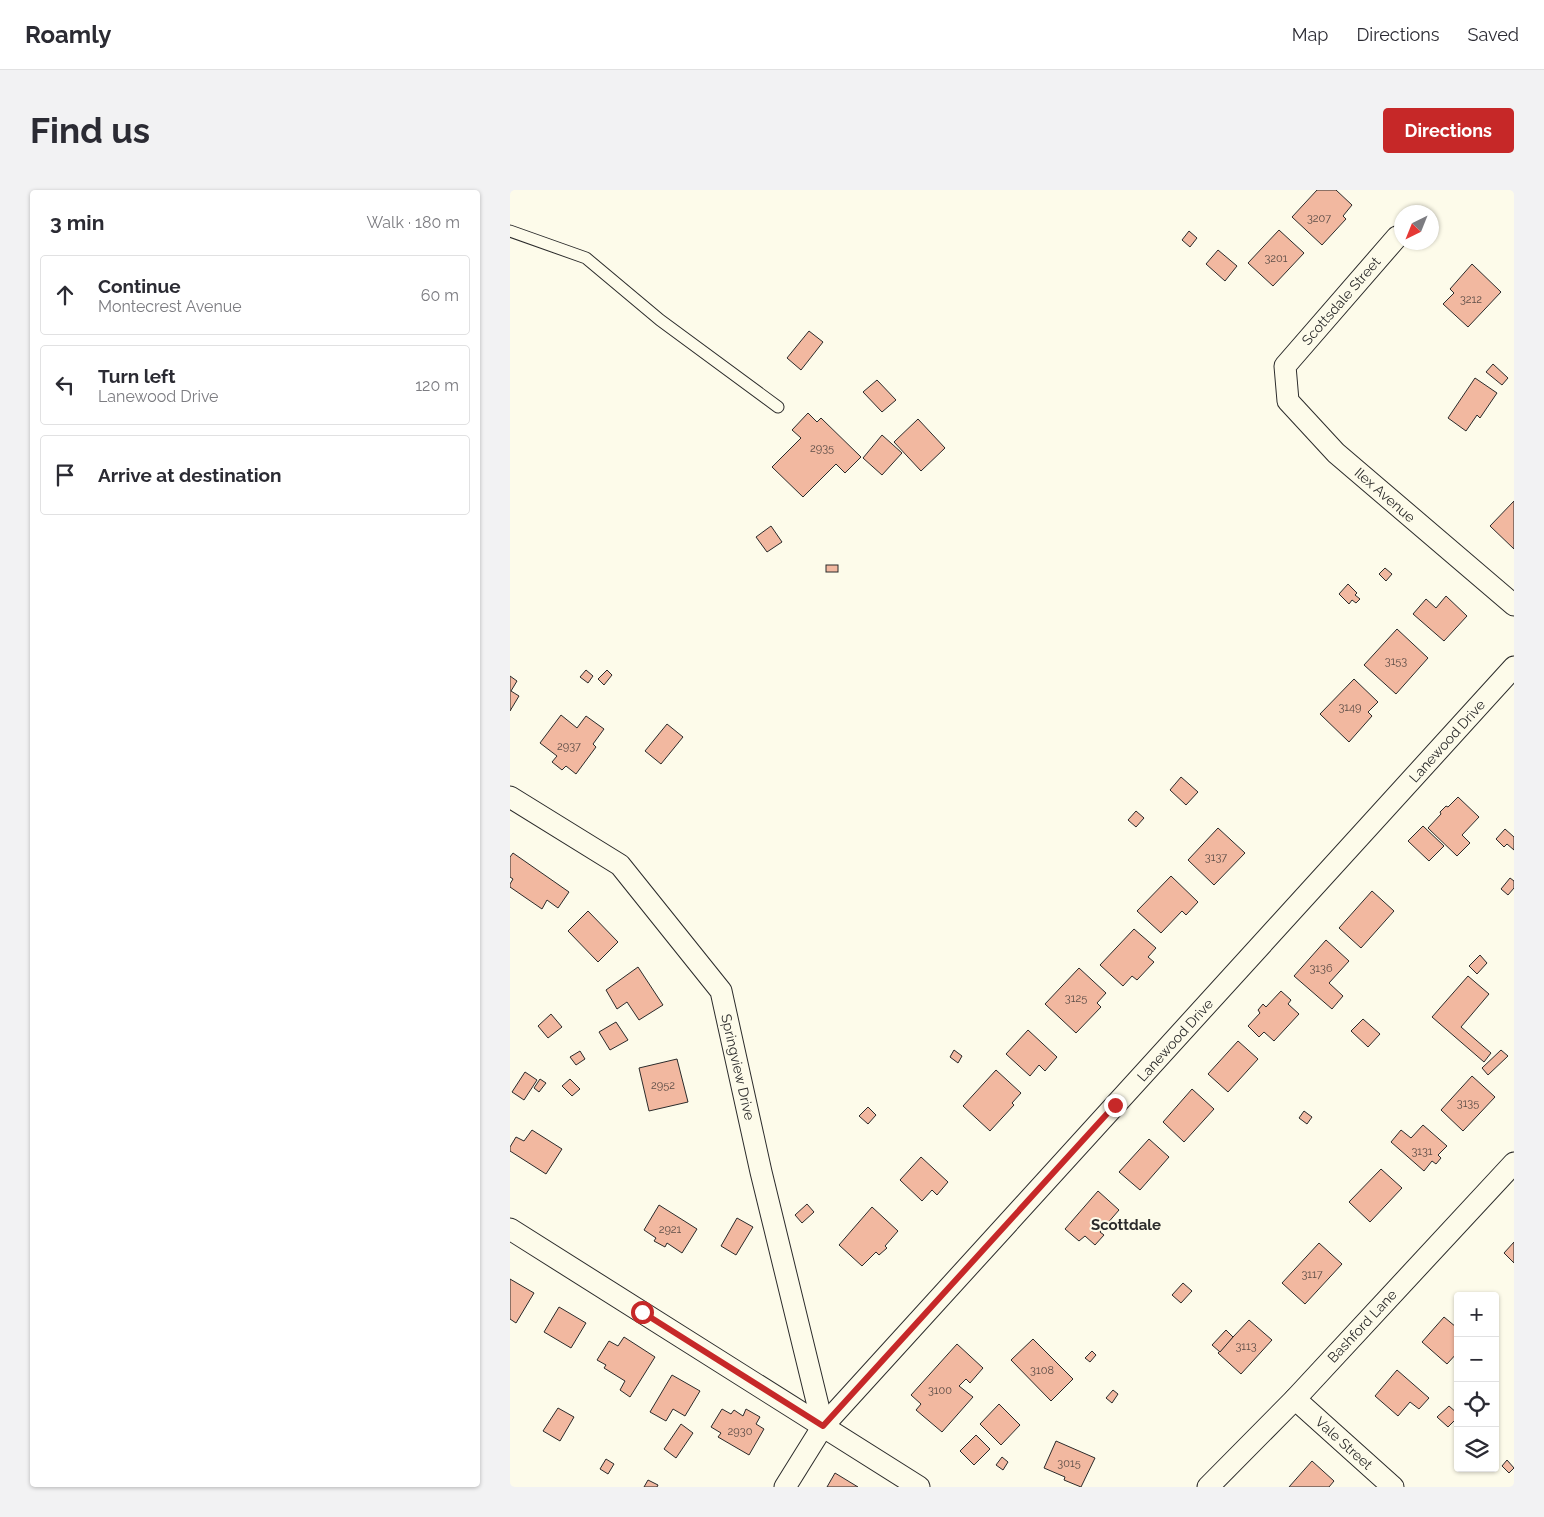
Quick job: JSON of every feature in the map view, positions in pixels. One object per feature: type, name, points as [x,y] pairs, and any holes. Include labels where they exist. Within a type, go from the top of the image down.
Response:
[{"type":"street","name":"Scottsdale Street","points":[[1285,366],[1394,240]]},
{"type":"street","name":"Ilex Avenue","points":[[1285,366],[1288,402],[1336,453],[1514,606]]},
{"type":"street","name":"Lanewood Drive","points":[[785,1487],[823,1426],[1514,667]]},
{"type":"street","name":"Springview Drive","points":[[510,797],[620,865],[721,991],[761,1172],[823,1426]]},
{"type":"street","name":"Bashford Lane","points":[[1208,1487],[1295,1399],[1514,1163]]},
{"type":"street","points":[[510,1229],[920,1487]]},
{"type":"street","name":"Vale Street","points":[[1295,1399],[1393,1487]]},
{"type":"lane","points":[[510,231],[586,258],[660,320],[778,407]]},
{"type":"building","points":[[1317,190],[1336,190],[1352,205],[1343,216],[1346,219],[1322,245],[1292,217]]},
{"type":"building","points":[[1279,230],[1304,253],[1273,286],[1248,263]]},
{"type":"building","points":[[1189,231],[1197,238],[1190,247],[1182,240]]},
{"type":"building","points":[[1218,250],[1237,266],[1225,281],[1206,264]]},
{"type":"building","points":[[1472,264],[1501,292],[1468,327],[1443,304],[1454,293],[1450,289]]},
{"type":"building","points":[[809,331],[823,342],[801,370],[787,358]]},
{"type":"building","points":[[1493,364],[1508,378],[1502,385],[1486,372]]},
{"type":"building","points":[[1475,378],[1497,393],[1480,418],[1477,415],[1466,431],[1448,418]]},
{"type":"building","points":[[877,380],[896,400],[882,412],[863,392]]},
{"type":"building","points":[[808,413],[817,422],[821,418],[861,457],[845,473],[836,464],[803,497],[772,467],[801,438],[792,430]]},
{"type":"building","points":[[918,419],[945,448],[921,471],[894,442]]},
{"type":"building","points":[[882,435],[902,453],[882,475],[863,458]]},
{"type":"building","points":[[1514,501],[1514,549],[1490,526]]},
{"type":"building","points":[[771,526],[782,542],[767,552],[756,537]]},
{"type":"building","points":[[826,565],[838,565],[838,572],[826,572]]},
{"type":"building","points":[[1385,568],[1392,574],[1386,581],[1379,574]]},
{"type":"building","points":[[1348,584],[1360,599],[1356,603],[1352,600],[1349,604],[1339,594]]},
{"type":"building","points":[[1446,596],[1467,616],[1444,641],[1413,614],[1426,599],[1436,608]]},
{"type":"building","points":[[1397,629],[1428,658],[1396,694],[1364,665]]},
{"type":"building","points":[[586,670],[593,676],[588,683],[580,677]]},
{"type":"building","points":[[607,670],[612,675],[604,685],[598,679]]},
{"type":"building","points":[[510,676],[517,681],[511,691],[519,696],[510,711]]},
{"type":"building","points":[[1354,679],[1378,702],[1368,712],[1372,716],[1349,742],[1320,714]]},
{"type":"building","points":[[561,715],[577,728],[586,716],[604,729],[593,744],[596,747],[576,774],[566,766],[562,770],[552,762],[557,756],[540,743]]},
{"type":"building","points":[[667,724],[683,737],[661,764],[645,751]]},
{"type":"building","points":[[1181,777],[1198,792],[1186,805],[1170,790]]},
{"type":"building","points":[[1458,797],[1479,817],[1462,835],[1470,843],[1457,856],[1428,828],[1441,814],[1440,812]]},
{"type":"building","points":[[1136,811],[1144,818],[1136,827],[1128,820]]},
{"type":"building","points":[[1423,826],[1444,846],[1429,861],[1408,841]]},
{"type":"building","points":[[1218,828],[1245,853],[1214,885],[1188,860]]},
{"type":"building","points":[[1505,829],[1514,837],[1514,850],[1507,844],[1504,847],[1496,839]]},
{"type":"building","points":[[513,853],[569,892],[558,908],[547,900],[542,909],[510,887],[513,879],[510,877],[510,857]]},
{"type":"building","points":[[1171,876],[1198,902],[1186,915],[1182,911],[1161,933],[1137,911]]},
{"type":"building","points":[[1510,878],[1514,881],[1514,888],[1508,895],[1501,889]]},
{"type":"building","points":[[1372,891],[1394,911],[1361,948],[1339,928]]},
{"type":"building","points":[[588,911],[618,942],[598,962],[568,931]]},
{"type":"building","points":[[1134,929],[1156,948],[1148,957],[1154,962],[1137,980],[1132,976],[1123,986],[1100,965]]},
{"type":"building","points":[[1326,940],[1349,961],[1329,983],[1343,996],[1332,1009],[1294,976]]},
{"type":"building","points":[[1480,955],[1487,963],[1477,974],[1469,966]]},
{"type":"building","points":[[638,967],[663,1005],[639,1020],[627,1002],[617,1009],[606,990]]},
{"type":"building","points":[[1079,968],[1106,993],[1097,1003],[1101,1007],[1076,1033],[1045,1004]]},
{"type":"building","points":[[1468,976],[1489,994],[1461,1027],[1491,1053],[1484,1062],[1432,1017]]},
{"type":"building","points":[[1281,991],[1291,1000],[1288,1004],[1299,1014],[1274,1041],[1264,1032],[1259,1037],[1248,1026],[1260,1013],[1258,1010],[1263,1004],[1266,1007]]},
{"type":"building","points":[[551,1014],[562,1027],[548,1038],[538,1026]]},
{"type":"building","points":[[1363,1019],[1380,1034],[1368,1047],[1351,1031]]},
{"type":"building","points":[[616,1022],[628,1040],[610,1050],[599,1032]]},
{"type":"building","points":[[1028,1030],[1057,1057],[1045,1071],[1039,1065],[1030,1076],[1006,1054]]},
{"type":"building","points":[[1238,1041],[1258,1059],[1228,1092],[1208,1074]]},
{"type":"building","points":[[954,1050],[962,1056],[958,1063],[950,1057]]},
{"type":"building","points":[[1501,1050],[1508,1056],[1488,1075],[1482,1068]]},
{"type":"building","points":[[580,1051],[585,1059],[576,1065],[570,1057]]},
{"type":"building","points":[[677,1059],[688,1102],[649,1111],[639,1068]]},
{"type":"building","points":[[996,1070],[1021,1093],[1012,1103],[1014,1105],[990,1131],[963,1106]]},
{"type":"building","points":[[525,1072],[537,1080],[524,1100],[512,1092]]},
{"type":"building","points":[[1472,1076],[1495,1097],[1463,1131],[1441,1110]]},
{"type":"building","points":[[540,1079],[546,1083],[539,1092],[534,1088]]},
{"type":"building","points":[[570,1079],[580,1089],[572,1096],[562,1086]]},
{"type":"building","points":[[1192,1089],[1214,1109],[1184,1142],[1163,1122]]},
{"type":"building","points":[[868,1107],[876,1115],[868,1124],[859,1116]]},
{"type":"building","points":[[1304,1111],[1312,1117],[1307,1124],[1299,1118]]},
{"type":"building","points":[[1423,1125],[1447,1146],[1438,1155],[1441,1158],[1436,1164],[1432,1161],[1424,1171],[1391,1142],[1401,1130],[1411,1138]]},
{"type":"building","points":[[532,1130],[562,1149],[546,1174],[510,1151],[510,1147],[516,1137],[524,1141]]},
{"type":"building","points":[[1149,1139],[1169,1157],[1140,1190],[1119,1172]]},
{"type":"building","points":[[921,1157],[948,1182],[937,1195],[932,1190],[922,1201],[900,1180]]},
{"type":"building","points":[[1381,1169],[1402,1188],[1370,1222],[1349,1202]]},
{"type":"building","points":[[1098,1191],[1119,1210],[1100,1232],[1104,1235],[1095,1245],[1085,1236],[1079,1241],[1065,1229]]},
{"type":"building","points":[[807,1204],[814,1212],[802,1223],[795,1215]]},
{"type":"building","points":[[659,1205],[697,1229],[682,1253],[667,1243],[665,1247],[654,1241],[656,1238],[644,1230]]},
{"type":"building","points":[[872,1207],[898,1231],[885,1246],[887,1248],[879,1255],[876,1252],[862,1266],[839,1245]]},
{"type":"building","points":[[737,1218],[753,1227],[736,1255],[721,1246]]},
{"type":"building","points":[[1514,1242],[1514,1263],[1504,1253]]},
{"type":"building","points":[[1319,1243],[1342,1264],[1305,1304],[1282,1283]]},
{"type":"building","points":[[510,1279],[534,1293],[516,1323],[510,1319]]},
{"type":"building","points":[[1183,1283],[1192,1291],[1181,1303],[1172,1295]]},
{"type":"building","points":[[559,1307],[586,1323],[571,1348],[544,1332]]},
{"type":"building","points":[[1444,1317],[1454,1325],[1454,1356],[1447,1364],[1422,1342]]},
{"type":"building","points":[[1249,1320],[1272,1340],[1241,1374],[1218,1353]]},
{"type":"building","points":[[1226,1330],[1233,1337],[1220,1352],[1212,1345]]},
{"type":"building","points":[[624,1337],[655,1357],[630,1397],[620,1390],[625,1381],[604,1368],[606,1365],[597,1360],[609,1341],[618,1346]]},
{"type":"building","points":[[1033,1339],[1073,1379],[1051,1401],[1011,1360]]},
{"type":"building","points":[[957,1344],[983,1368],[970,1383],[966,1379],[959,1386],[973,1397],[942,1432],[916,1410],[921,1404],[911,1395]]},
{"type":"building","points":[[1092,1351],[1096,1355],[1090,1362],[1085,1358]]},
{"type":"building","points":[[1397,1370],[1429,1398],[1419,1409],[1410,1402],[1398,1416],[1375,1396]]},
{"type":"building","points":[[672,1375],[700,1391],[685,1416],[673,1409],[666,1421],[650,1412]]},
{"type":"building","points":[[1113,1390],[1118,1394],[1112,1403],[1106,1398]]},
{"type":"building","points":[[999,1404],[1020,1425],[1001,1445],[980,1424]]},
{"type":"building","points":[[1449,1406],[1454,1410],[1454,1421],[1448,1427],[1437,1417]]},
{"type":"building","points":[[558,1408],[574,1417],[560,1441],[543,1431]]},
{"type":"building","points":[[722,1409],[731,1414],[734,1410],[743,1416],[746,1409],[760,1417],[756,1424],[764,1429],[749,1455],[718,1437],[721,1433],[711,1427]]},
{"type":"building","points":[[681,1424],[693,1433],[676,1458],[664,1449]]},
{"type":"building","points":[[976,1435],[990,1449],[974,1465],[960,1451]]},
{"type":"building","points":[[1056,1441],[1095,1458],[1081,1487],[1064,1480],[1065,1477],[1044,1468]]},
{"type":"building","points":[[1002,1457],[1008,1462],[1003,1470],[996,1465]]},
{"type":"building","points":[[606,1459],[614,1464],[608,1474],[600,1469]]},
{"type":"building","points":[[1507,1460],[1514,1468],[1509,1473],[1502,1466]]},
{"type":"building","points":[[1312,1461],[1334,1481],[1329,1487],[1289,1487]]},
{"type":"building","points":[[835,1473],[858,1487],[827,1487]]},
{"type":"building","points":[[648,1480],[658,1485],[657,1487],[644,1487]]},
{"type":"district","name":"Scottdale","points":[[1126,1225]]},
{"type":"route","points":[[642,1312],[823,1426],[1115,1105]]}]
